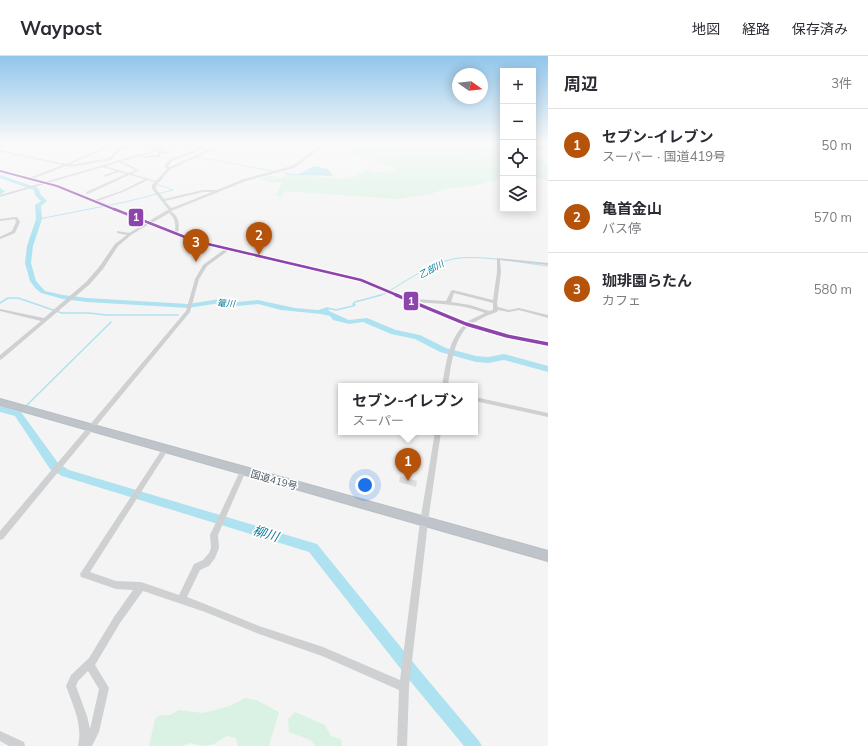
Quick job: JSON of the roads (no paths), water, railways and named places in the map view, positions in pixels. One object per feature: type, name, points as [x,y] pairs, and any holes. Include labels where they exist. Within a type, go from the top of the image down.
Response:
[{"type":"highway","name":"国道419号","points":[[0,402],[165,450],[548,556]]},
{"type":"main road","points":[[0,196],[71,175]]},
{"type":"street","points":[[15,175],[40,184],[57,186],[196,241],[344,275],[389,290],[466,324],[508,336],[548,344]]},
{"type":"street","points":[[28,179],[38,175]]},
{"type":"street","points":[[81,196],[128,175]]},
{"type":"street","points":[[135,175],[157,182]]},
{"type":"street","points":[[164,175],[153,186],[175,215],[177,220],[176,234]]},
{"type":"street","points":[[0,358],[93,278],[116,245],[130,234],[171,210],[249,179],[263,175]]},
{"type":"street","points":[[95,201],[114,196],[122,190],[148,179]]},
{"type":"street","points":[[87,193],[94,191]]},
{"type":"street","points":[[164,200],[203,191],[218,191]]},
{"type":"street","points":[[0,220],[16,218],[18,222],[14,232],[0,238]]},
{"type":"street","points":[[118,232],[130,234]]},
{"type":"street","points":[[0,537],[188,311],[197,280],[205,265],[228,249]]},
{"type":"street","points":[[496,308],[495,302],[499,280],[499,261],[548,264]]},
{"type":"street","points":[[448,302],[454,291],[495,302]]},
{"type":"street","points":[[409,300],[448,302],[472,306],[487,312]]},
{"type":"street","points":[[446,383],[450,360],[458,334],[466,324],[487,312],[495,311],[496,308]]},
{"type":"street","points":[[496,308],[509,311],[519,309],[548,317]]},
{"type":"street","points":[[0,310],[45,320]]},
{"type":"street","points":[[478,400],[548,415]]},
{"type":"street","points":[[402,746],[404,686],[424,522],[438,435]]},
{"type":"street","points":[[165,450],[84,574],[116,585],[141,586],[323,652],[404,686]]},
{"type":"street","points":[[181,600],[197,567],[206,563],[212,555],[215,548],[214,535],[243,471]]},
{"type":"street","points":[[84,746],[85,734],[83,722],[71,686],[74,678],[89,664],[141,586]]},
{"type":"street","points":[[84,746],[94,732],[104,688],[89,664]]},
{"type":"street","points":[[0,736],[20,746]]},
{"type":"water","points":[[304,175],[332,175],[333,176]]},
{"type":"waterway","name":"篭川","points":[[0,176],[36,189],[38,195],[44,201],[38,205],[39,219],[30,246],[28,263],[33,281],[43,292],[63,297],[87,300],[188,306],[220,301],[237,304],[258,302],[295,310],[318,312],[325,310],[326,311],[324,313],[332,314],[336,318],[349,322],[364,320],[394,332],[417,337],[443,350],[476,359],[488,360],[504,357],[548,369]]},
{"type":"waterway","points":[[39,219],[125,202],[173,190],[156,184],[163,178]]},
{"type":"waterway","points":[[0,189],[2,191],[0,193]]},
{"type":"waterway","name":"乙部川","points":[[377,296],[384,294],[426,269],[444,261],[453,259],[487,258],[548,266]]},
{"type":"waterway","name":"乙部川","points":[[321,310],[327,308],[336,310],[353,306],[355,305],[353,304],[355,302],[381,295]]},
{"type":"waterway","points":[[0,303],[8,298],[18,298],[62,313],[89,313],[106,315],[178,315]]},
{"type":"waterway","points":[[26,406],[111,322]]},
{"type":"waterway","name":"柳川","points":[[0,409],[18,414],[54,466],[66,473],[313,548],[416,677],[474,746]]},
{"type":"place","name":"亀首金山","points":[[259,255]]},
{"type":"place","name":"珈琲園らたん","points":[[196,262]]},
{"type":"place","name":"セブン-イレブン","points":[[408,481]]}]
